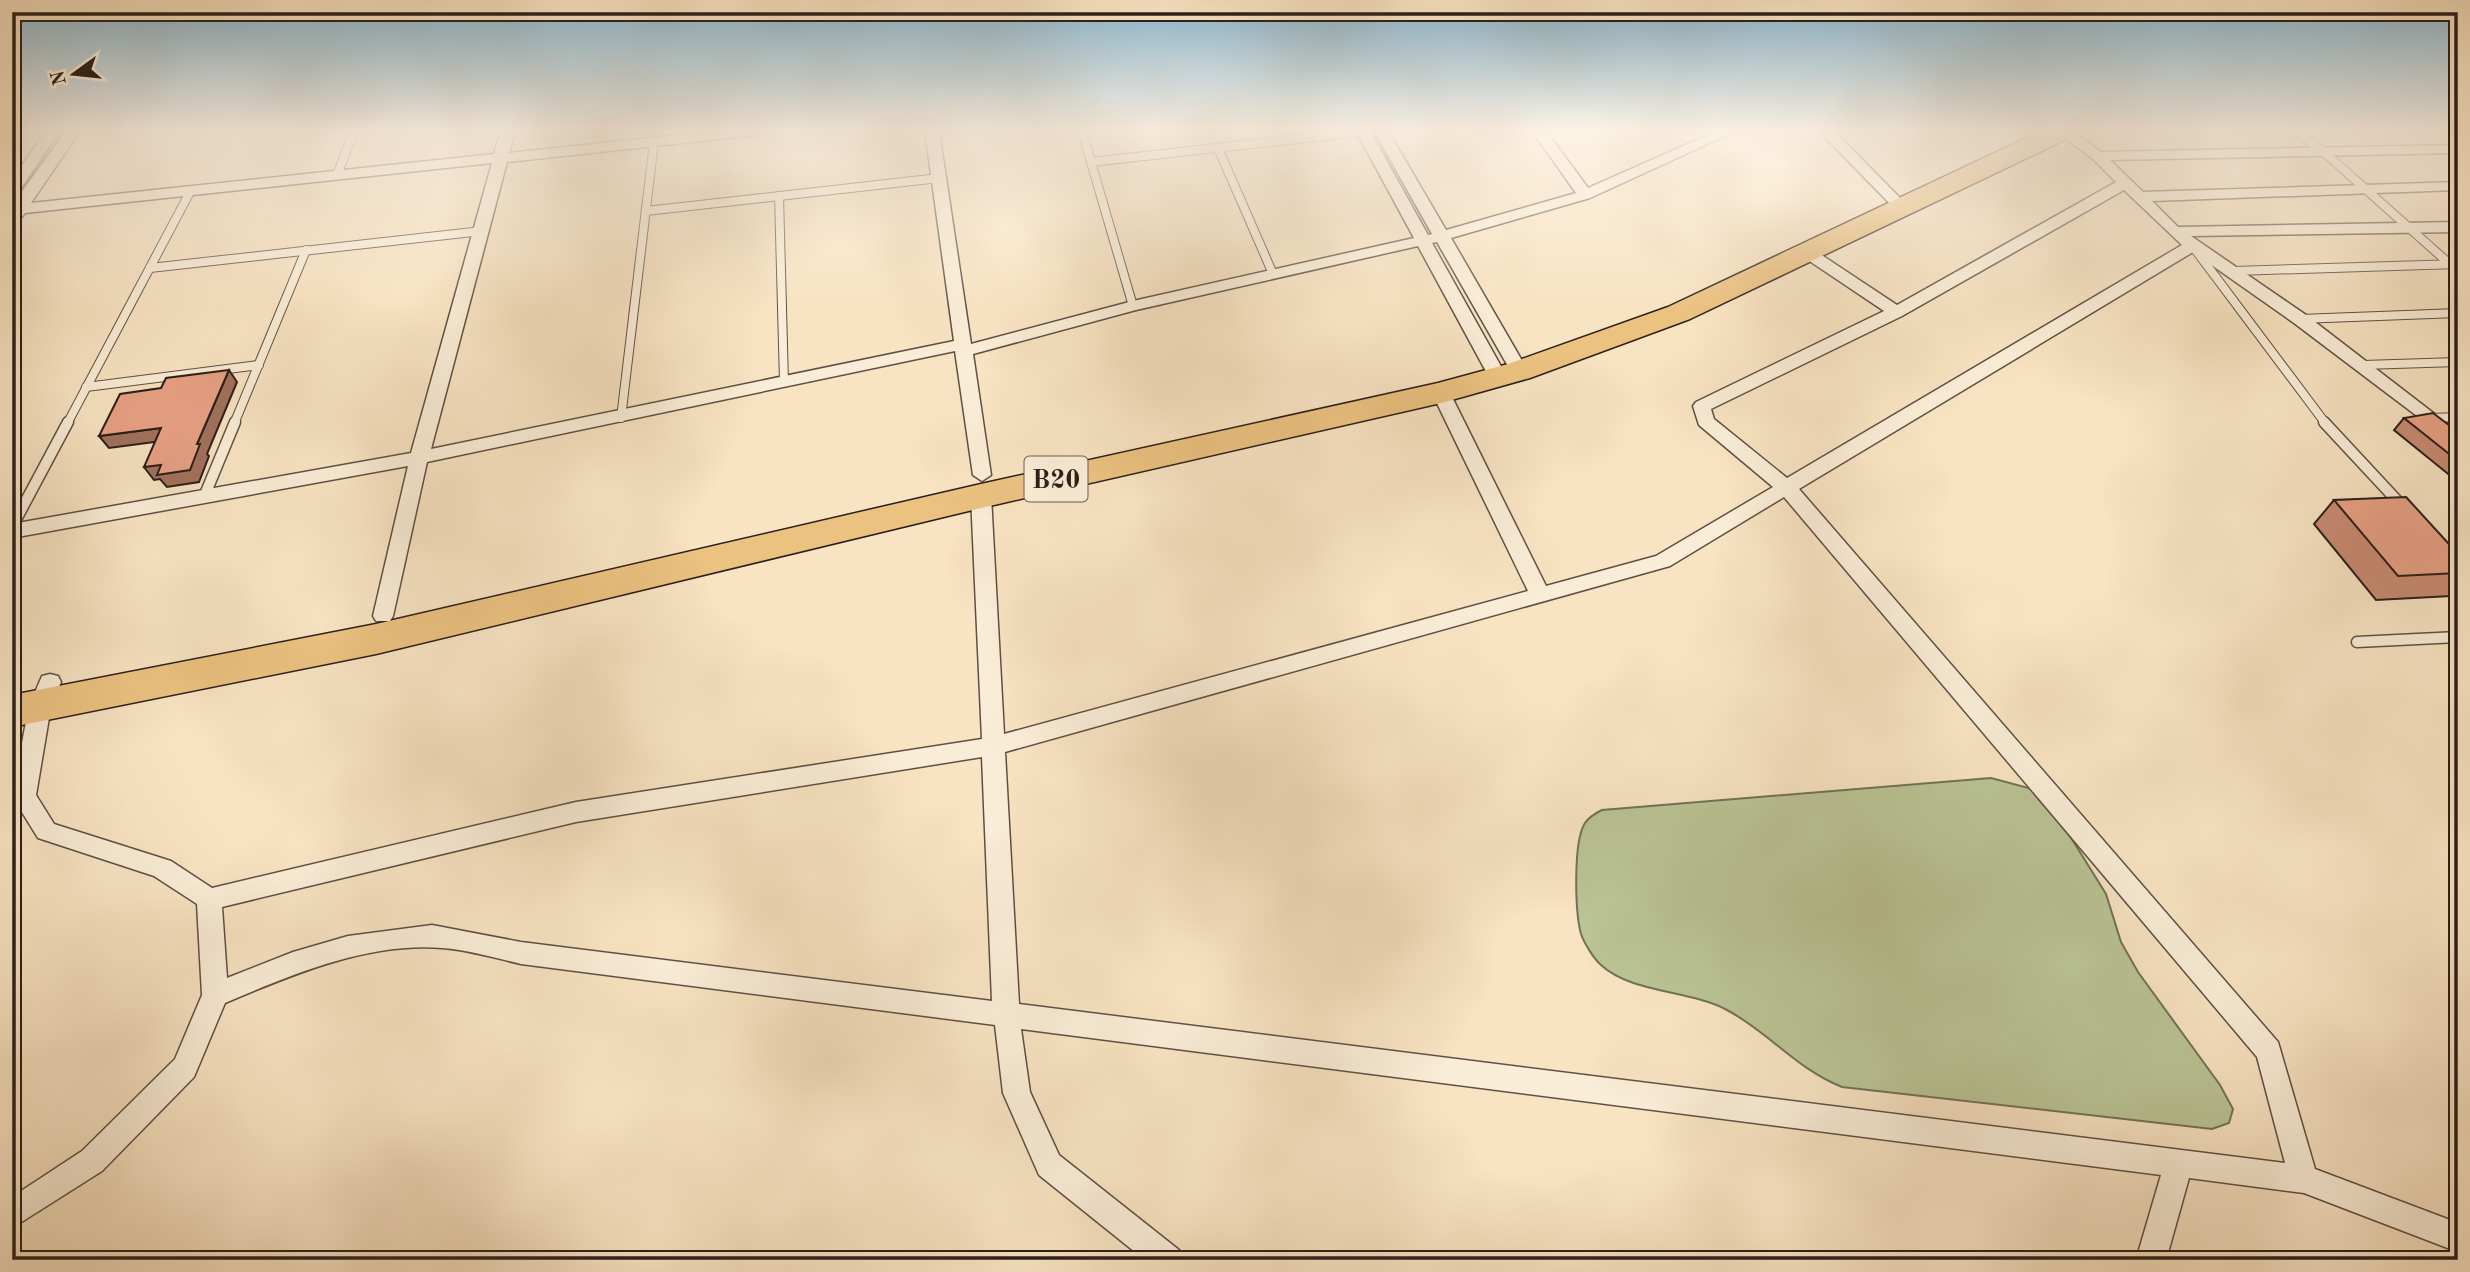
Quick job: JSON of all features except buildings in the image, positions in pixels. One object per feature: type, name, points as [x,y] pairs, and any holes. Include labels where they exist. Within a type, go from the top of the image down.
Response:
[{"type":"highway","name":"B20","points":[[29,697],[376,639],[650,565],[982,485],[1503,365],[1679,313],[1808,253],[1922,190]]},
{"type":"highway","name":"B20","points":[[982,485],[1441,393],[1609,320],[1929,190]]},
{"type":"highway","name":"B20","points":[[29,697],[383,616],[650,565]]},
{"type":"street","points":[[15,213],[31,190]]},
{"type":"street","points":[[15,213],[204,190]]},
{"type":"street","points":[[383,616],[419,458],[492,190]]},
{"type":"street","points":[[941,190],[982,485],[1006,1013],[1017,1093],[1049,1165],[1169,1260]]},
{"type":"street","points":[[1395,190],[1422,239],[1503,365]]},
{"type":"street","points":[[1415,190],[1441,236],[1503,365]]},
{"type":"street","points":[[1582,190],[1585,195]]},
{"type":"street","points":[[12,529],[419,458],[964,347],[1441,236],[1595,190]]},
{"type":"street","points":[[1885,190],[1898,204]]},
{"type":"street","points":[[2112,190],[1896,312],[1702,406],[1704,421],[1787,488],[2269,1051],[2304,1179]]},
{"type":"street","points":[[2133,190],[2174,232],[2192,246],[2234,271],[2300,319],[2458,440]]},
{"type":"street","points":[[2140,197],[2328,190]]},
{"type":"street","points":[[2174,232],[2458,227]]},
{"type":"street","points":[[29,697],[24,796],[46,831],[162,868],[209,899],[576,812],[993,746],[1663,561],[2192,246]]},
{"type":"street","points":[[1808,253],[1896,312]]},
{"type":"street","points":[[1441,393],[1541,596]]},
{"type":"street","points":[[12,1214],[92,1161],[185,1068],[215,995],[209,899]]},
{"type":"street","points":[[215,995],[286,965],[368,945],[433,936],[521,953],[2304,1179],[2458,1238]]},
{"type":"street","points":[[2151,1260],[2179,1163]]},
{"type":"lane","points":[[621,418],[648,190]]},
{"type":"lane","points":[[646,211],[829,190]]},
{"type":"lane","points":[[1099,190],[1133,306]]},
{"type":"lane","points":[[1236,190],[1273,274]]},
{"type":"lane","points":[[2367,190],[2454,265],[2458,272]]},
{"type":"lane","points":[[12,529],[190,192]]},
{"type":"lane","points":[[779,196],[784,383]]},
{"type":"lane","points":[[150,268],[482,230]]},
{"type":"lane","points":[[2192,246],[2317,415],[2408,513]]},
{"type":"lane","points":[[204,497],[306,250]]},
{"type":"lane","points":[[2234,271],[2454,265]]},
{"type":"lane","points":[[2300,319],[2458,313]]},
{"type":"lane","points":[[2363,365],[2458,362]]},
{"type":"lane","points":[[86,387],[258,365]]},
{"type":"lane","points":[[2431,418],[2458,417]]},
{"type":"lane","points":[[2357,642],[2458,637]]},
{"type":"green space","points":[[1991,778],[2036,790],[2050,804],[2106,894],[2121,942],[2138,972],[2220,1085],[2233,1109],[2229,1123],[2212,1129],[1842,1087],[1810,1070],[1727,1010],[1696,998],[1628,981],[1614,974],[1595,959],[1581,934],[1576,894],[1578,845],[1585,823],[1602,810]]}]
